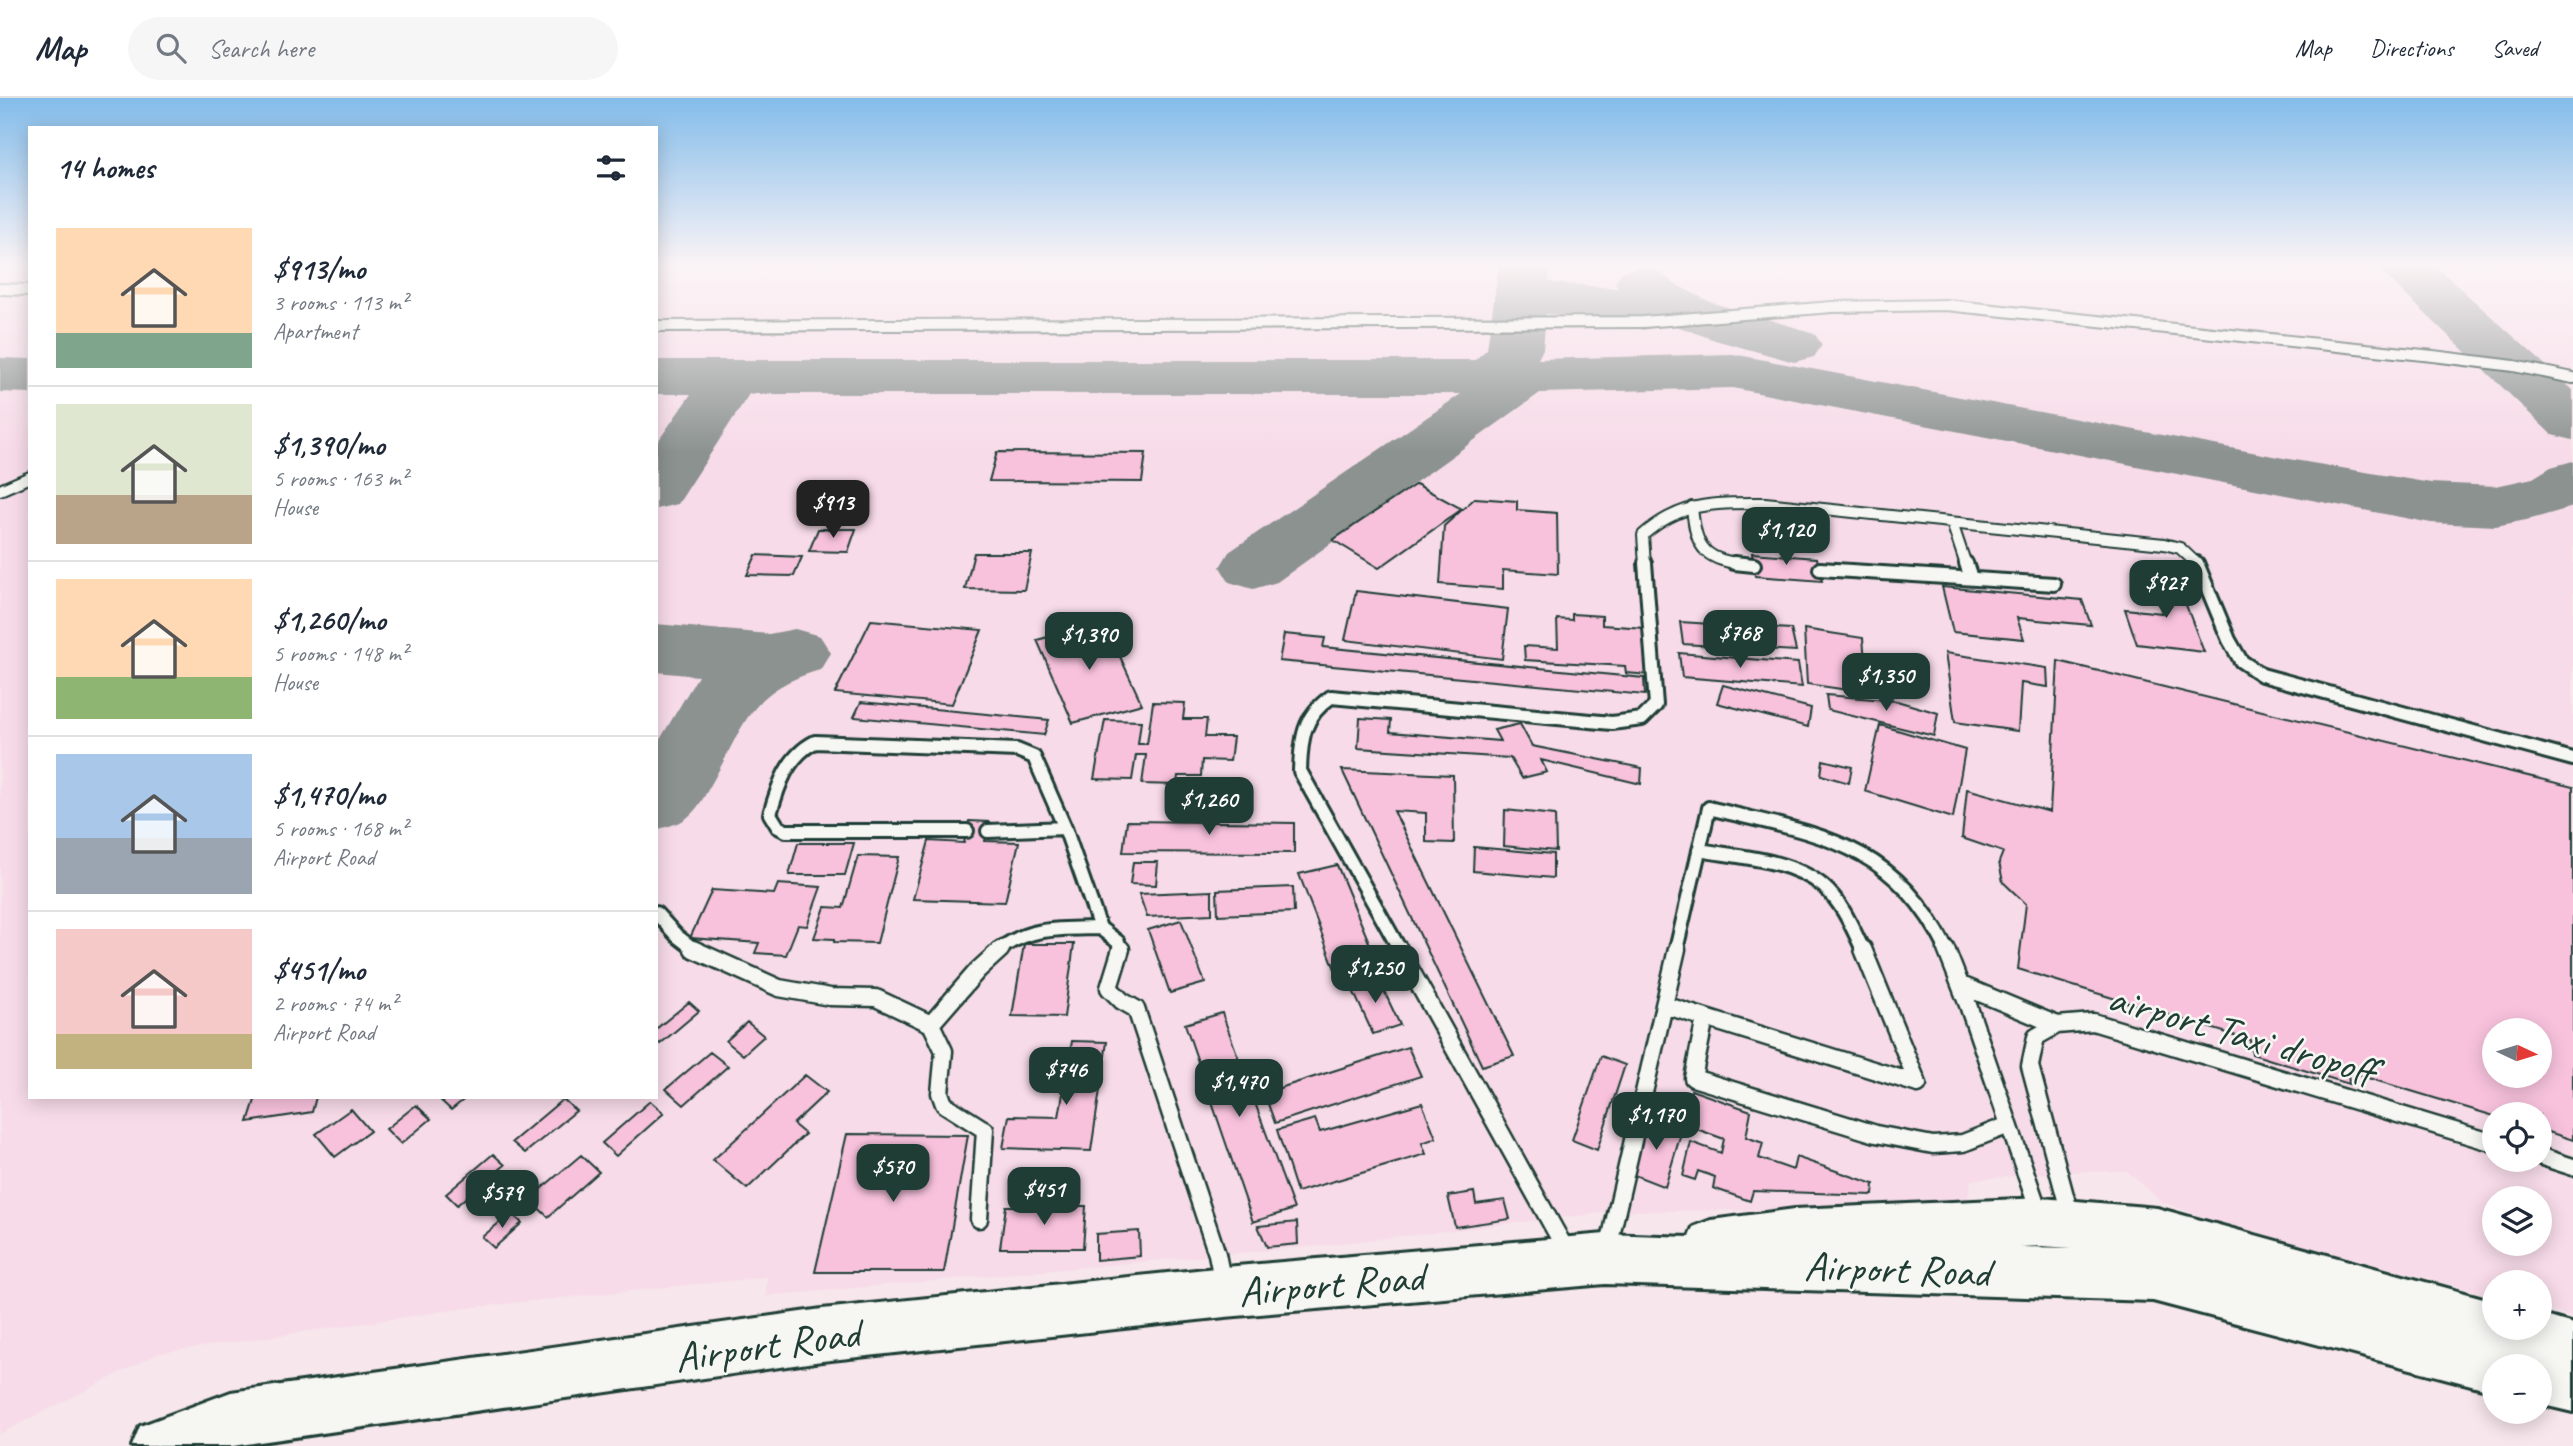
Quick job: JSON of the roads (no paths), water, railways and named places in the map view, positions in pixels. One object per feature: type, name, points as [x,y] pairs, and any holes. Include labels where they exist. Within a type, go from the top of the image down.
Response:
[{"type":"main road","points":[[1589,1261],[1795,1233],[2057,1223],[2157,1232],[2482,1324]]},
{"type":"main road","name":"Airport Road","points":[[160,1446],[231,1419],[822,1335],[1225,1292],[1589,1261],[2153,1276],[2482,1362]]},
{"type":"main road","points":[[2538,1340],[2573,1350]]},
{"type":"main road","points":[[2552,1380],[2573,1385]]},
{"type":"lane","points":[[2155,327],[2433,356],[2514,366],[2573,378]]},
{"type":"lane","points":[[0,490],[28,478]]},
{"type":"lane","points":[[1589,1261],[1300,771],[1301,734],[1313,707],[1331,697],[1612,723],[1642,719],[1656,705],[1643,535],[1666,516],[1692,507],[1726,503],[1765,503],[2164,544],[2180,548],[2196,562],[2229,640],[2242,661],[2262,676],[2573,759]]},
{"type":"lane","points":[[1692,507],[1694,536],[1699,548],[1709,556],[1727,563],[1754,565]]},
{"type":"lane","points":[[1952,523],[1971,578]]},
{"type":"lane","points":[[1819,569],[2054,584]]},
{"type":"lane","points":[[967,831],[786,831],[778,827],[770,814],[792,760],[803,746],[815,742],[989,748],[1017,750],[1034,757],[1065,828],[1100,928],[1118,942],[1121,949],[1110,975],[1109,988],[1115,998],[1136,1009],[1217,1254],[1225,1292]]},
{"type":"lane","points":[[1589,1261],[1664,1005],[1709,808],[1836,842],[1871,858],[1902,884],[1927,914],[1952,959],[2010,1125],[2057,1223]]},
{"type":"lane","points":[[988,831],[1065,828]]},
{"type":"lane","points":[[1664,1005],[1918,1084],[1883,996],[1840,904],[1824,886],[1788,868],[1699,850]]},
{"type":"lane","points":[[658,915],[677,936],[700,954],[779,988],[818,995],[876,998],[931,1024],[944,1051],[940,1093],[944,1104],[985,1130],[979,1219]]},
{"type":"lane","points":[[931,1024],[989,960],[1011,940],[1034,931],[1100,928]]},
{"type":"lane","points":[[1961,985],[2057,1025]]},
{"type":"lane","points":[[1705,1018],[1693,1078],[1876,1134],[1933,1145],[1962,1143],[2010,1125]]},
{"type":"lane","name":"airport Taxi dropoff","points":[[2057,1223],[2030,1066],[2036,1037],[2057,1025],[2093,1022],[2482,1139]]},
{"type":"lane","points":[[2552,1160],[2573,1167]]}]
